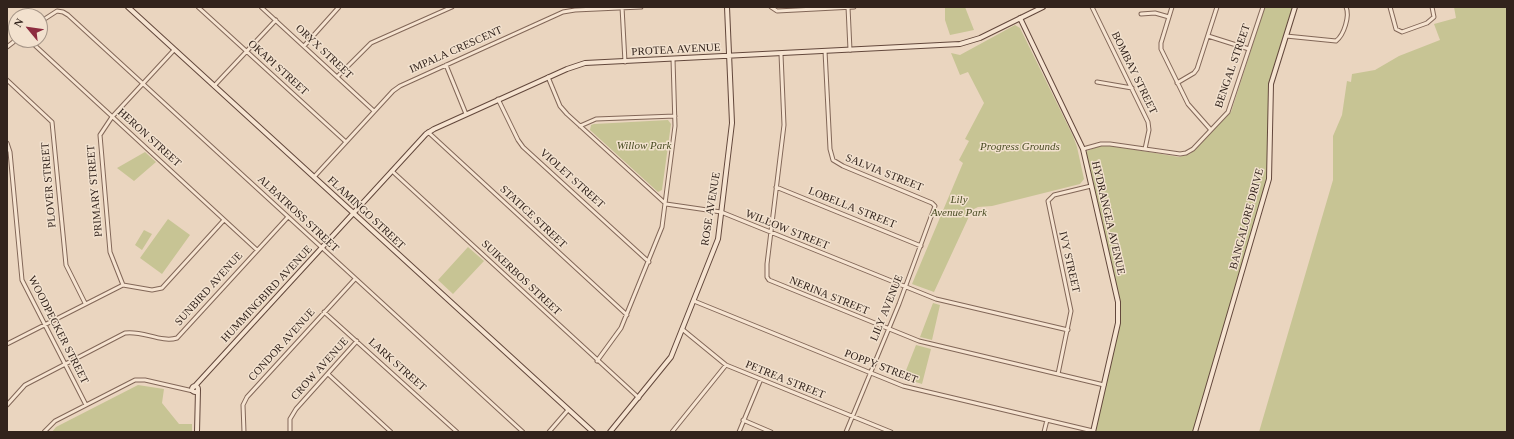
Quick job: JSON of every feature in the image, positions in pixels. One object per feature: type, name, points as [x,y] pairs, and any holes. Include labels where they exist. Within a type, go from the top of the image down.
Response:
[{"type":"street","name":"FLAMINGO STREET","points":[[128,7],[592,432]]},
{"type":"street","name":"OKAPI STREET","points":[[198,7],[346,142]]},
{"type":"street","name":"ORYX STREET","points":[[261,7],[374,111]]},
{"type":"street","points":[[304,46],[339,7]]},
{"type":"street","points":[[337,77],[371,44],[452,7]]},
{"type":"street","points":[[622,7],[625,62]]},
{"type":"street","name":"IMPALA CRESCENT","points":[[314,177],[396,88],[563,12],[575,10],[641,7]]},
{"type":"street","name":"ROSE AVENUE","points":[[610,432],[668,362],[694,301],[716,243],[732,131],[726,7]]},
{"type":"street","points":[[771,7],[777,11],[854,7]]},
{"type":"street","points":[[848,7],[850,50]]},
{"type":"street","name":"PROTEA AVENUE","points":[[353,214],[428,132],[498,99],[582,64],[960,44],[973,41],[1043,7]]},
{"type":"street","name":"BOMBAY STREET","points":[[1092,7],[1148,122],[1149,130],[1145,150]]},
{"type":"street","points":[[1172,7],[1161,46],[1188,104],[1211,130]]},
{"type":"street","points":[[1178,83],[1194,73],[1197,69],[1217,7]]},
{"type":"street","name":"BENGAL STREET","points":[[1083,149],[1105,143],[1176,154],[1186,153],[1228,112],[1263,7]]},
{"type":"street","name":"BANGALORE DRIVE","points":[[1195,432],[1269,179],[1271,88],[1295,7]]},
{"type":"street","points":[[1286,36],[1336,41],[1341,35],[1345,23],[1348,11],[1346,7]]},
{"type":"street","points":[[1390,7],[1396,29],[1402,32],[1430,22],[1434,16],[1432,7]]},
{"type":"street","name":"ALBATROSS STREET","points":[[48,16],[53,12],[60,11],[68,15],[523,432]]},
{"type":"street","points":[[1141,14],[1155,12],[1169,17]]},
{"type":"street","name":"HYDRANGEA AVENUE","points":[[1020,18],[1083,149],[1119,309],[1118,323],[1093,431]]},
{"type":"street","points":[[214,86],[276,20]]},
{"type":"street","points":[[1208,36],[1249,49]]},
{"type":"street","name":"HERON STREET","points":[[38,48],[257,250]]},
{"type":"street","name":"PRIMARY STREET","points":[[123,285],[110,252],[100,151],[101,132],[112,117],[174,50]]},
{"type":"street","name":"SALVIA STREET","points":[[825,51],[830,149],[833,160],[843,166],[932,203],[935,206],[934,212]]},
{"type":"street","name":"NERINA STREET","points":[[780,54],[784,125],[766,274],[769,280],[888,330],[923,343],[1104,385]]},
{"type":"street","points":[[597,361],[620,332],[661,231],[666,204],[676,116],[673,59]]},
{"type":"street","points":[[446,65],[466,114]]},
{"type":"street","points":[[548,77],[560,106],[666,204]]},
{"type":"street","name":"PLOVER STREET","points":[[7,80],[52,122],[66,265],[85,303]]},
{"type":"street","points":[[1097,82],[1132,88]]},
{"type":"street","name":"VIOLET STREET","points":[[498,99],[518,140],[524,147],[649,262]]},
{"type":"street","points":[[580,126],[596,119],[676,116]]},
{"type":"street","name":"STATICE STREET","points":[[428,132],[627,315]]},
{"type":"street","name":"WOODPECKER STREET","points":[[7,143],[10,152],[21,276],[86,405]]},
{"type":"street","name":"SUIKERBOS STREET","points":[[392,171],[639,398]]},
{"type":"street","name":"IVY STREET","points":[[1058,374],[1068,330],[1070,307],[1048,201],[1054,195],[1091,186]]},
{"type":"street","name":"LOBELLA STREET","points":[[776,187],[921,246]]},
{"type":"street","name":"WILLOW STREET","points":[[666,204],[721,212],[905,288],[944,302],[1068,330]]},
{"type":"street","name":"LILY AVENUE","points":[[846,432],[905,288],[934,212]]},
{"type":"street","name":"HUMMINGBIRD AVENUE","points":[[195,389],[204,376],[353,214]]},
{"type":"street","name":"SUNBIRD AVENUE","points":[[7,405],[25,385],[125,333],[134,332],[167,338],[176,338],[288,217]]},
{"type":"street","points":[[7,344],[123,285],[152,290],[162,288],[224,220]]},
{"type":"street","name":"CONDOR AVENUE","points":[[244,432],[243,405],[246,397],[355,279]]},
{"type":"street","name":"POPPY STREET","points":[[694,301],[870,373],[914,389],[1093,431]]},
{"type":"street","name":"LARK STREET","points":[[324,312],[457,432]]},
{"type":"street","name":"PETREA STREET","points":[[682,329],[726,365],[891,432]]},
{"type":"street","name":"CROW AVENUE","points":[[290,432],[290,422],[293,412],[357,341]]},
{"type":"street","points":[[672,432],[726,365]]},
{"type":"street","points":[[328,374],[391,432]]},
{"type":"street","points":[[739,432],[760,379]]},
{"type":"street","points":[[44,432],[53,422],[137,380],[184,389],[195,389],[198,404],[197,432]]},
{"type":"street","points":[[549,432],[568,410]]},
{"type":"street","points":[[743,420],[772,432]]},
{"type":"street","points":[[1044,432],[1047,420]]},
{"type":"green space","points":[[945,7],[965,7],[974,30],[950,35],[945,20]]},
{"type":"green space","points":[[1265,7],[1293,7],[1269,83],[1269,172],[1193,432],[1095,432],[1121,311],[1086,155],[1087,151],[1099,146],[1107,145],[1179,157],[1190,154],[1231,112]]},
{"type":"green space","points":[[1454,7],[1507,7],[1507,432],[1259,432],[1333,180],[1333,136],[1342,115],[1347,81],[1351,82],[1352,74],[1375,70],[1399,56],[1440,40],[1434,24],[1456,18]]},
{"type":"green space","name":"Progress Grounds","points":[[1015,25],[1020,28],[1073,136],[1084,179],[1080,184],[992,206],[978,207],[972,210],[934,292],[912,284],[963,163],[959,160],[969,141],[965,139],[984,103],[968,72],[960,75],[951,53],[960,55]]},
{"type":"green space","name":"Willow Park","points":[[668,120],[671,124],[662,190],[658,192],[590,130],[591,125],[594,124]]},
{"type":"green space","points":[[145,152],[156,162],[134,181],[117,168]]},
{"type":"green space","points":[[168,219],[190,235],[162,274],[140,258]]},
{"type":"green space","points":[[144,230],[152,234],[142,250],[135,245]]},
{"type":"green space","points":[[468,247],[484,261],[453,294],[438,280]]},
{"type":"green space","points":[[933,303],[940,305],[932,340],[920,337]]},
{"type":"green space","points":[[916,345],[931,349],[922,384],[903,378]]},
{"type":"green space","points":[[138,385],[164,389],[162,403],[179,424],[192,424],[192,432],[52,432],[56,427]]},
{"type":"park label","name":"Lily Avenue Park","points":[[959,206]]}]
